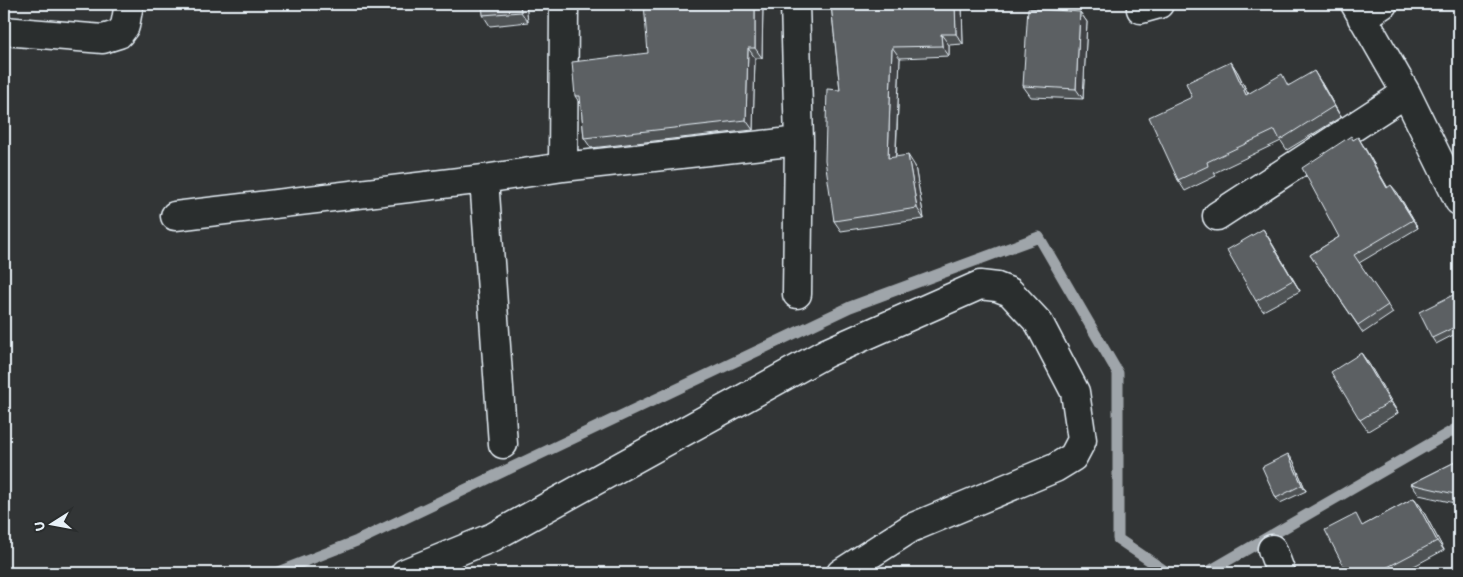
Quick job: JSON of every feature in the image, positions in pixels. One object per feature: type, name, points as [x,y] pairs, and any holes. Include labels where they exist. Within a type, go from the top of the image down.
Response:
[{"type":"street","points":[[4,31],[103,39],[119,34],[126,26],[129,4]]},
{"type":"street","points":[[563,167],[564,4]]},
{"type":"street","points":[[795,4],[798,141],[797,294]]},
{"type":"street","points":[[1367,8],[1459,201]]},
{"type":"street","points":[[1217,216],[1406,93]]},
{"type":"street","points":[[175,216],[484,180],[563,167],[798,141]]},
{"type":"street","points":[[484,180],[503,444]]},
{"type":"street","points":[[405,573],[437,567],[493,538],[826,353],[980,285],[997,287],[1010,292],[1039,323],[1075,392],[1082,440],[1073,457],[1054,468],[911,528],[841,573]]},
{"type":"building","points":[[482,4],[520,4],[521,12],[483,15]]},
{"type":"building","points":[[644,4],[755,4],[755,48],[748,48],[746,120],[584,138],[580,96],[575,96],[572,62],[648,53]]},
{"type":"building","points":[[831,4],[955,4],[956,34],[941,34],[942,46],[892,47],[888,158],[908,155],[917,208],[834,221],[825,160],[827,89],[840,90]]},
{"type":"building","points":[[1028,8],[1080,12],[1076,89],[1023,86]]},
{"type":"building","points":[[1231,62],[1246,95],[1282,74],[1288,86],[1314,71],[1334,106],[1280,140],[1275,130],[1207,162],[1208,166],[1178,180],[1149,117],[1192,97],[1186,83]]},
{"type":"building","points":[[1351,136],[1353,140],[1358,137],[1387,188],[1391,185],[1413,220],[1354,255],[1388,305],[1358,325],[1310,255],[1339,237],[1302,168]]},
{"type":"building","points":[[1263,229],[1293,280],[1256,301],[1227,250]]},
{"type":"building","points":[[1459,292],[1459,325],[1432,338],[1419,312]]},
{"type":"building","points":[[1361,353],[1390,402],[1360,420],[1331,372]]},
{"type":"building","points":[[1288,454],[1302,485],[1276,498],[1262,467]]},
{"type":"building","points":[[1459,460],[1459,495],[1411,484]]},
{"type":"building","points":[[1414,498],[1437,541],[1384,569],[1387,573],[1347,573],[1325,530],[1356,514],[1362,526]]},
{"type":"waterway","points":[[275,573],[357,541],[850,307],[1039,237],[1118,373],[1118,539],[1168,573]]},
{"type":"waterway","points":[[1206,573],[1459,427]]}]
